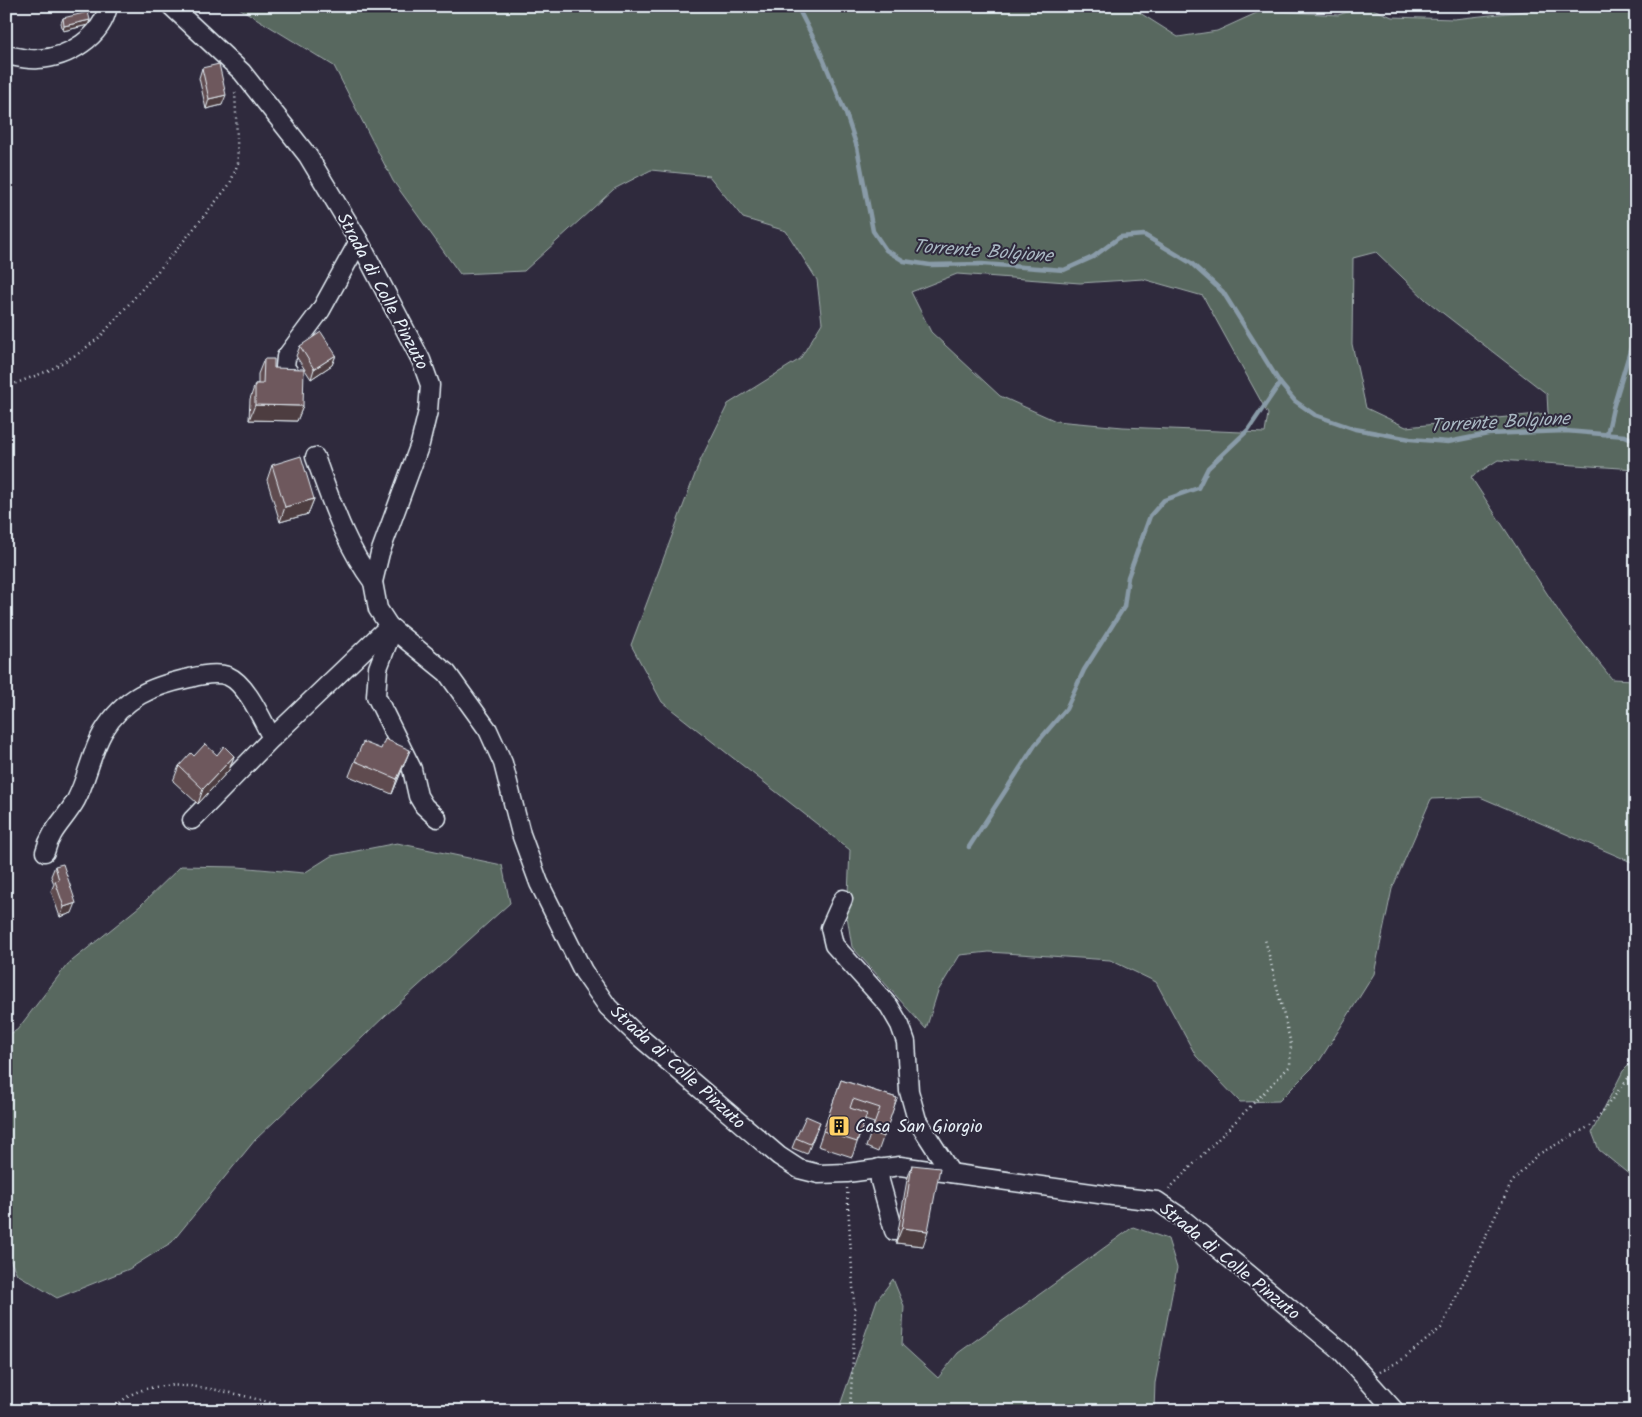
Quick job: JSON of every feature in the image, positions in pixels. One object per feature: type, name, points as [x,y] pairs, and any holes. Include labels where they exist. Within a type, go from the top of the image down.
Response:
[{"type":"lane","points":[[6,56],[40,59],[72,50],[86,41],[101,27],[108,6]]},
{"type":"lane","name":"Strada di Colle Pinzuto","points":[[171,6],[242,72],[308,156],[358,240],[421,360],[430,385],[428,411],[420,444],[380,553],[373,582],[378,609],[391,628],[447,673],[488,730],[503,763],[521,834],[539,883],[583,971],[608,1006],[636,1034],[779,1156],[799,1169],[819,1174],[847,1173],[900,1166],[1157,1201],[1179,1216],[1342,1352],[1395,1411]]},
{"type":"lane","points":[[292,377],[285,367],[286,357],[321,310],[358,240]]},
{"type":"lane","points":[[315,457],[345,536],[360,566],[373,582]]},
{"type":"lane","points":[[192,820],[272,738],[391,628]]},
{"type":"lane","points":[[391,628],[378,668],[376,696],[412,769],[418,796],[424,806],[437,818]]},
{"type":"lane","points":[[45,852],[49,837],[76,799],[102,734],[116,714],[144,692],[160,685],[206,674],[228,676],[241,687],[252,701],[272,738]]},
{"type":"lane","points":[[843,899],[830,928],[834,945],[889,1006],[900,1025],[906,1042],[909,1092],[917,1120],[951,1173]]},
{"type":"lane","points":[[879,1168],[880,1181],[894,1230]]},
{"type":"path","points":[[6,387],[48,371],[80,353],[100,337],[178,248],[230,184],[238,163],[234,94],[242,72]]},
{"type":"path","points":[[1157,1201],[1290,1066],[1290,1044],[1265,939]]},
{"type":"path","points":[[1368,1379],[1403,1359],[1441,1328],[1512,1182],[1537,1154],[1592,1125],[1636,1068]]},
{"type":"path","points":[[847,1173],[847,1209],[856,1319],[850,1411]]},
{"type":"path","points":[[114,1411],[126,1397],[151,1387],[184,1384],[303,1411]]},
{"type":"green space","points":[[236,6],[1129,6],[1178,37],[1217,31],[1263,10],[1338,15],[1366,6],[1392,17],[1454,19],[1571,6],[1636,6],[1636,469],[1498,460],[1471,477],[1563,618],[1612,679],[1636,680],[1636,864],[1480,797],[1431,799],[1392,889],[1374,974],[1320,1060],[1279,1101],[1240,1102],[1196,1056],[1156,982],[1110,960],[989,952],[960,955],[938,991],[926,1029],[852,947],[847,916],[850,850],[662,702],[631,645],[700,461],[728,404],[800,359],[822,323],[817,280],[786,231],[743,218],[709,176],[651,170],[614,189],[524,271],[460,274],[393,181],[334,66]],"holes":[[[1376,252],[1426,300],[1547,394],[1548,413],[1406,427],[1366,408],[1352,344],[1353,258]],[[957,274],[1080,283],[1143,279],[1203,296],[1268,414],[1265,433],[1123,427],[1056,421],[1000,396],[931,332],[911,292]]]},
{"type":"green space","points":[[397,843],[502,865],[510,903],[386,1015],[255,1140],[172,1242],[129,1269],[57,1298],[17,1274],[6,1252],[6,1036],[17,1030],[67,965],[140,906],[181,866],[238,867],[304,873],[331,856]]},
{"type":"green space","points":[[1636,1058],[1636,1180],[1599,1150],[1592,1132],[1623,1071]]},
{"type":"green space","points":[[1133,1227],[1168,1239],[1177,1268],[1155,1383],[1154,1411],[838,1411],[877,1300],[893,1279],[904,1306],[902,1345],[938,1378],[958,1353]]},
{"type":"building","points":[[88,12],[90,20],[64,26],[63,18]]},
{"type":"building","points":[[219,64],[226,95],[209,99],[202,68]]},
{"type":"building","points":[[9,76],[13,85],[6,88],[6,77]]},
{"type":"building","points":[[321,332],[336,355],[314,369],[300,346]]},
{"type":"building","points":[[264,359],[274,359],[274,368],[304,369],[303,406],[255,405],[255,384],[263,384]]},
{"type":"building","points":[[301,456],[314,499],[285,507],[272,465]]},
{"type":"building","points":[[385,739],[410,750],[397,779],[355,761],[363,742],[381,749]]},
{"type":"building","points":[[205,744],[217,755],[224,746],[234,756],[203,789],[179,766],[191,753],[194,756]]},
{"type":"building","points":[[63,864],[76,903],[64,907],[55,881],[59,880],[55,866]]},
{"type":"building","points":[[841,1080],[897,1098],[884,1137],[871,1133],[880,1108],[853,1099],[850,1108],[867,1114],[857,1142],[823,1131]]},
{"type":"building","points":[[806,1116],[820,1122],[810,1144],[796,1138]]},
{"type":"building","points":[[912,1165],[940,1168],[928,1231],[902,1228]]},
{"type":"waterway","name":"Torrente Bolgione","points":[[797,6],[819,49],[846,114],[857,147],[873,231],[886,250],[904,261],[930,265],[982,264],[1064,270],[1093,257],[1120,237],[1144,235],[1191,263],[1223,292],[1280,383],[1295,401],[1315,415],[1355,429],[1410,439],[1448,442],[1488,434],[1566,431],[1625,436],[1636,441]]},
{"type":"waterway","points":[[1607,435],[1636,331]]},
{"type":"waterway","points":[[969,847],[1035,745],[1066,709],[1084,670],[1124,607],[1128,577],[1150,516],[1164,500],[1198,488],[1208,468],[1248,430],[1280,383]]},
{"type":"place","name":"Casa San Giorgio","points":[[839,1126]]}]
